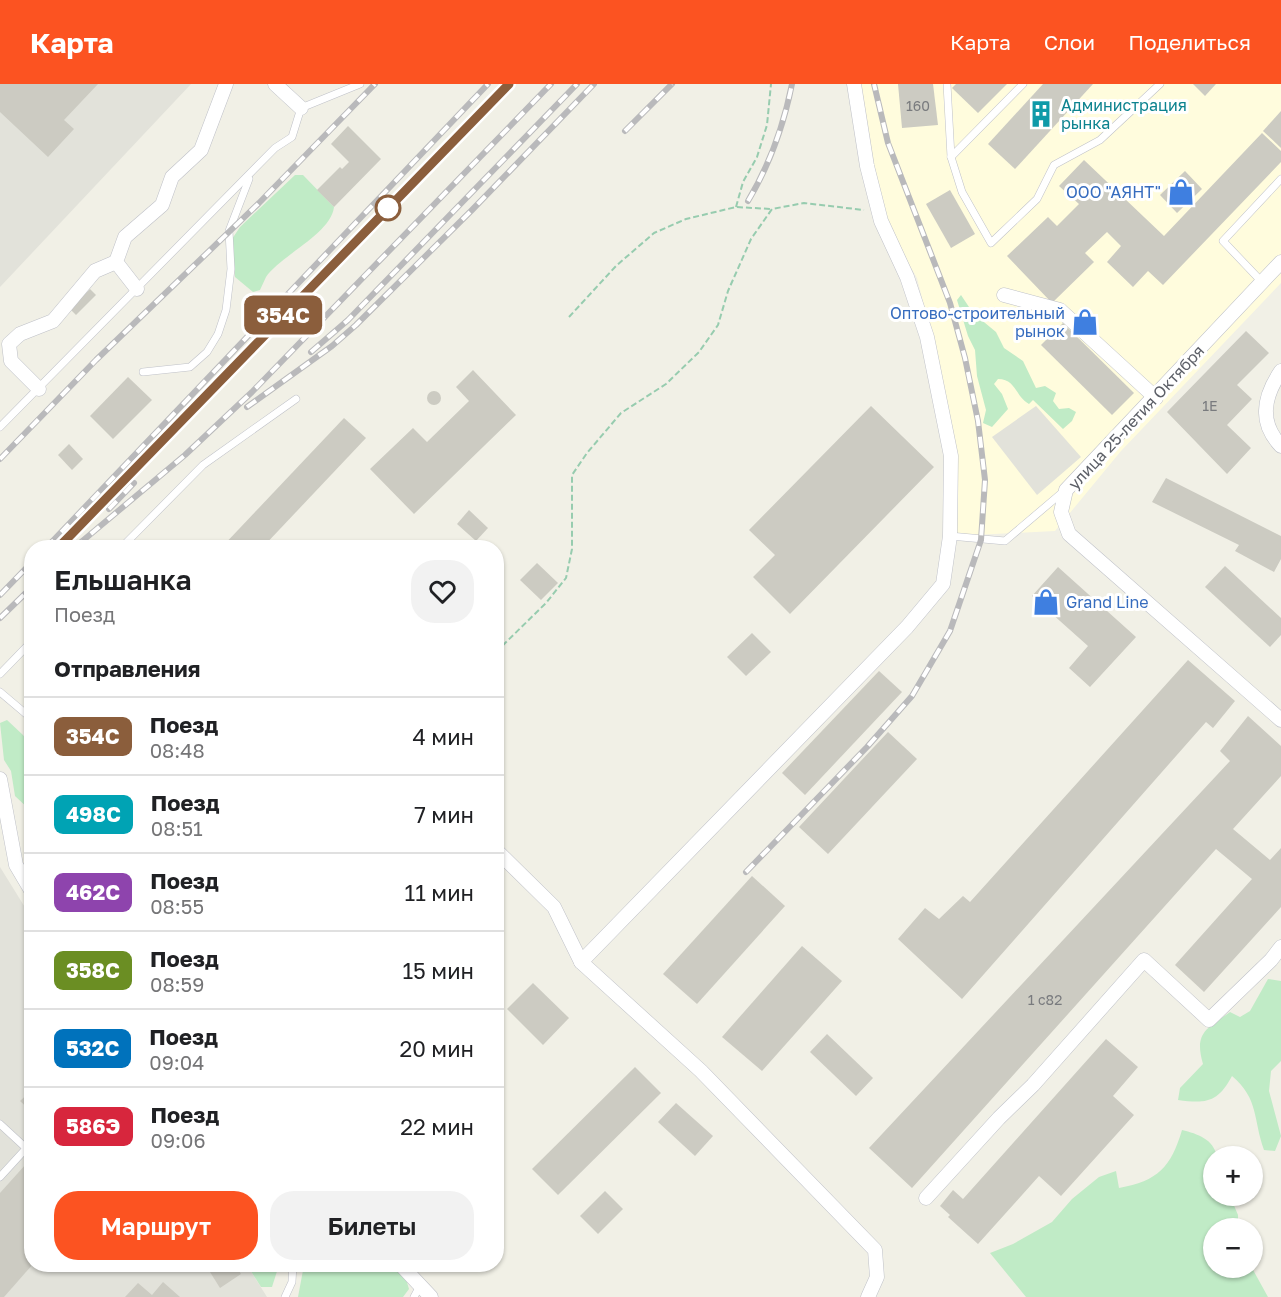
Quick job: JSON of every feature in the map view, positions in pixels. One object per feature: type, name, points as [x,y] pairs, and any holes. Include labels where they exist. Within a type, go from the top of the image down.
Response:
[{"type":"street","points":[[39,389],[11,361],[9,344],[21,334],[53,321],[95,271],[116,262],[125,237],[162,205],[172,177],[201,150],[226,84]]},
{"type":"street","points":[[275,84],[301,108]]},
{"type":"street","points":[[581,962],[907,627],[943,584],[950,536],[951,456],[927,337],[907,277],[879,213],[867,166],[854,84]]},
{"type":"street","points":[[116,262],[137,289]]},
{"type":"street","name":"улица 25-летия Октября","points":[[1278,272],[1262,282],[1155,398],[1065,490],[1061,512],[1069,534],[1281,720]]},
{"type":"street","points":[[1004,296],[1060,310],[1155,398]]},
{"type":"street","points":[[1281,371],[1269,389],[1265,411],[1273,438],[1281,446]]},
{"type":"street","points":[[0,779],[16,865],[24,878]]},
{"type":"street","points":[[504,858],[554,907],[581,962],[701,1071],[874,1250],[877,1277],[868,1297]]},
{"type":"street","points":[[926,1198],[999,1118],[1034,1084],[1144,960],[1209,1020],[1271,960],[1281,947]]},
{"type":"street","points":[[405,1272],[417,1291],[432,1297]]},
{"type":"lane","points":[[0,427],[275,148],[292,137],[301,108],[360,84]]},
{"type":"lane","points":[[947,84],[951,157],[962,192],[991,243],[1037,199],[1054,165],[1100,140],[1160,84]]},
{"type":"lane","points":[[951,157],[1023,84]]},
{"type":"lane","points":[[143,372],[190,367],[207,352],[218,334],[226,310],[229,289],[231,268],[229,231],[251,172]]},
{"type":"lane","points":[[1262,282],[1223,240],[1281,179]]},
{"type":"lane","points":[[128,540],[203,465],[296,399]]},
{"type":"lane","points":[[950,536],[1005,541],[1065,490]]},
{"type":"lane","points":[[0,674],[24,649]]},
{"type":"lane","points":[[0,692],[24,712]]},
{"type":"lane","points":[[0,1124],[24,1146]]},
{"type":"lane","points":[[0,1177],[24,1150]]},
{"type":"lane","points":[[285,1297],[292,1282],[293,1272]]},
{"type":"path","points":[[736,207],[743,182],[758,157],[764,136],[771,84]]},
{"type":"path","points":[[569,317],[616,266],[654,233],[686,219],[736,207],[771,209],[804,203],[842,206],[879,213]]},
{"type":"path","points":[[504,644],[546,603],[566,578],[572,549],[572,476],[586,453],[621,413],[666,384],[699,352],[718,325],[728,291],[750,239],[771,209]]},
{"type":"shaded area","points":[[0,84],[191,84],[0,287]]},
{"type":"shaded area","name":"Оптово-строительный рынок","points":[[858,84],[1281,84],[1281,283],[1121,451],[1055,531],[956,536],[940,369],[917,278],[885,223]]},
{"type":"shaded area","points":[[1036,406],[1081,457],[1037,495],[992,437]]},
{"type":"shaded area","points":[[0,867],[24,906],[24,1272],[251,1272],[267,1297],[0,1297]]},
{"type":"green space","points":[[295,175],[303,175],[334,207],[331,217],[315,235],[273,269],[260,290],[253,292],[235,277],[232,239],[240,227]]},
{"type":"green space","points":[[961,295],[973,313],[996,332],[1004,348],[1023,361],[1036,388],[1045,386],[1056,393],[1053,401],[1059,409],[1069,408],[1076,412],[1072,421],[1063,429],[1033,400],[1029,404],[1024,401],[1012,385],[998,379],[994,384],[1002,394],[1008,409],[992,427],[983,423],[986,410],[977,376],[975,350],[968,336],[957,300]]},
{"type":"green space","points":[[7,720],[24,736],[24,804],[15,796],[11,771],[4,760],[0,723]]},
{"type":"green space","points":[[1268,979],[1281,981],[1281,1061],[1271,1071],[1269,1091],[1281,1136],[1275,1151],[1264,1150],[1251,1101],[1232,1076],[1222,1091],[1211,1099],[1197,1102],[1178,1100],[1180,1088],[1203,1064],[1200,1045],[1204,1033],[1230,1012],[1240,1017],[1250,1011]]},
{"type":"green space","points":[[1182,1130],[1199,1136],[1212,1145],[1203,1146],[1203,1206],[1234,1206],[1238,1215],[1238,1218],[1203,1218],[1203,1278],[1258,1278],[1268,1297],[1026,1297],[990,1253],[1013,1244],[1052,1222],[1072,1199],[1099,1177],[1116,1171],[1119,1188],[1153,1176],[1168,1163]]},
{"type":"green space","points":[[251,1272],[277,1272],[272,1287],[261,1287]]},
{"type":"green space","points":[[303,1272],[398,1272],[406,1279],[409,1289],[403,1297],[298,1297]]},
{"type":"building","points":[[0,84],[98,84],[64,120],[74,129],[48,157],[0,112]]},
{"type":"building","points":[[898,84],[933,84],[938,125],[902,128]]},
{"type":"building","points":[[956,84],[1007,84],[978,113],[952,88]]},
{"type":"building","name":"Администрация рынка","points":[[1043,84],[1093,84],[1015,169],[988,144]]},
{"type":"building","points":[[1193,84],[1216,84],[1205,96]]},
{"type":"building","points":[[1281,111],[1281,148],[1263,131]]},
{"type":"building","points":[[348,126],[381,159],[334,207],[317,190],[340,167],[342,169],[349,162],[331,144]]},
{"type":"building","points":[[1262,133],[1281,151],[1281,162],[1163,285],[1148,271],[1133,287],[1107,262],[1121,246],[1107,232],[1085,253],[1094,262],[1052,303],[1007,256],[1048,217],[1057,226],[1079,204],[1059,186],[1084,160],[1164,236]]},
{"type":"building","name":"ООО \"АЯНТ\"","points":[[1185,171],[1202,189],[1177,213],[1160,195]]},
{"type":"building","points":[[950,190],[975,234],[951,248],[926,204]]},
{"type":"building","points":[[90,289],[96,295],[76,315],[70,309]]},
{"type":"building","points":[[1063,323],[1134,393],[1112,415],[1041,345]]},
{"type":"building","points":[[1246,331],[1269,353],[1237,385],[1252,399],[1227,425],[1251,448],[1227,474],[1167,412]]},
{"type":"building","points":[[473,370],[516,415],[414,514],[370,469],[413,428],[427,442],[469,401],[456,387]]},
{"type":"building","points":[[128,377],[152,400],[113,439],[90,416]]},
{"type":"building","points":[[431,391],[437,391],[441,398],[437,405],[431,405],[427,401],[427,395]]},
{"type":"building","points":[[871,406],[934,467],[790,614],[753,577],[775,555],[749,530]]},
{"type":"building","points":[[344,418],[366,438],[270,540],[229,540]]},
{"type":"building","points":[[69,444],[83,459],[72,470],[58,455]]},
{"type":"building","points":[[1166,478],[1281,536],[1281,559],[1274,572],[1235,551],[1239,545],[1152,502]]},
{"type":"building","points":[[469,510],[488,528],[475,540],[457,524]]},
{"type":"building","points":[[537,563],[558,583],[541,600],[520,580]]},
{"type":"building","points":[[1225,566],[1281,618],[1281,635],[1270,647],[1205,587]]},
{"type":"building","points":[[1058,567],[1136,637],[1090,687],[1069,668],[1088,646],[1032,596]]},
{"type":"building","points":[[752,633],[771,652],[746,676],[727,657]]},
{"type":"building","points":[[1188,660],[1235,701],[1213,728],[1206,722],[962,999],[898,939],[925,908],[939,919],[963,896],[970,902]]},
{"type":"building","points":[[879,671],[902,692],[805,795],[782,773]]},
{"type":"building","points":[[1248,716],[1281,746],[1281,776],[1233,829],[1270,860],[1281,848],[1281,907],[1204,992],[1175,965],[1252,879],[1216,849],[912,1188],[869,1148],[1230,761],[1220,751]]},
{"type":"building","points":[[888,732],[917,759],[828,854],[799,827]]},
{"type":"building","points":[[752,876],[785,906],[697,1004],[663,974]]},
{"type":"building","points":[[802,946],[842,981],[762,1071],[722,1037]]},
{"type":"building","points":[[533,983],[569,1018],[543,1045],[507,1009]]},
{"type":"building","points":[[827,1034],[873,1078],[856,1096],[810,1052]]},
{"type":"building","points":[[1106,1039],[1138,1067],[1113,1096],[1134,1115],[1061,1196],[1039,1176],[978,1244],[948,1217],[950,1215],[940,1206],[953,1190],[963,1199]]},
{"type":"building","points":[[635,1067],[661,1093],[558,1195],[532,1169]]},
{"type":"building","points":[[676,1103],[713,1136],[695,1156],[658,1122]]},
{"type":"building","points":[[24,1166],[24,1272],[26,1272],[4,1297],[0,1297],[0,1193]]},
{"type":"building","points":[[605,1191],[623,1209],[598,1234],[580,1216]]},
{"type":"building","points":[[210,1272],[240,1272],[241,1274],[220,1288]]},
{"type":"building","points":[[163,1282],[180,1297],[125,1297],[138,1283],[152,1295]]},
{"type":"railway","points":[[0,459],[96,360],[259,203],[375,84]]},
{"type":"railway","points":[[54,540],[488,84]]},
{"type":"railway","points":[[66,540],[509,84]]},
{"type":"railway","points":[[84,540],[185,455],[252,392],[551,84]]},
{"type":"railway","points":[[311,352],[348,320],[577,84]]},
{"type":"railway","points":[[247,407],[332,346],[356,325],[594,84]]},
{"type":"railway","points":[[625,131],[672,84]]},
{"type":"railway","points":[[748,201],[763,174],[775,144],[792,84]]},
{"type":"railway","points":[[746,872],[867,747],[912,696],[950,631],[981,540],[985,480],[978,421],[965,358],[950,303],[888,143],[874,84]]},
{"type":"railway","points":[[109,509],[134,483]]},
{"type":"railway","points":[[0,595],[24,570]]},
{"type":"railway","points":[[0,618],[24,595]]},
{"type":"train","name":"354С","points":[[66,540],[509,84]]},
{"type":"place","name":"Администрация рынка","points":[[1041,114]]},
{"type":"place","name":"ООО \"АЯНТ\"","points":[[1181,192]]},
{"type":"place","name":"Оптово-строительный рынок","points":[[1085,322]]},
{"type":"place","name":"Grand Line","points":[[1046,602]]}]
